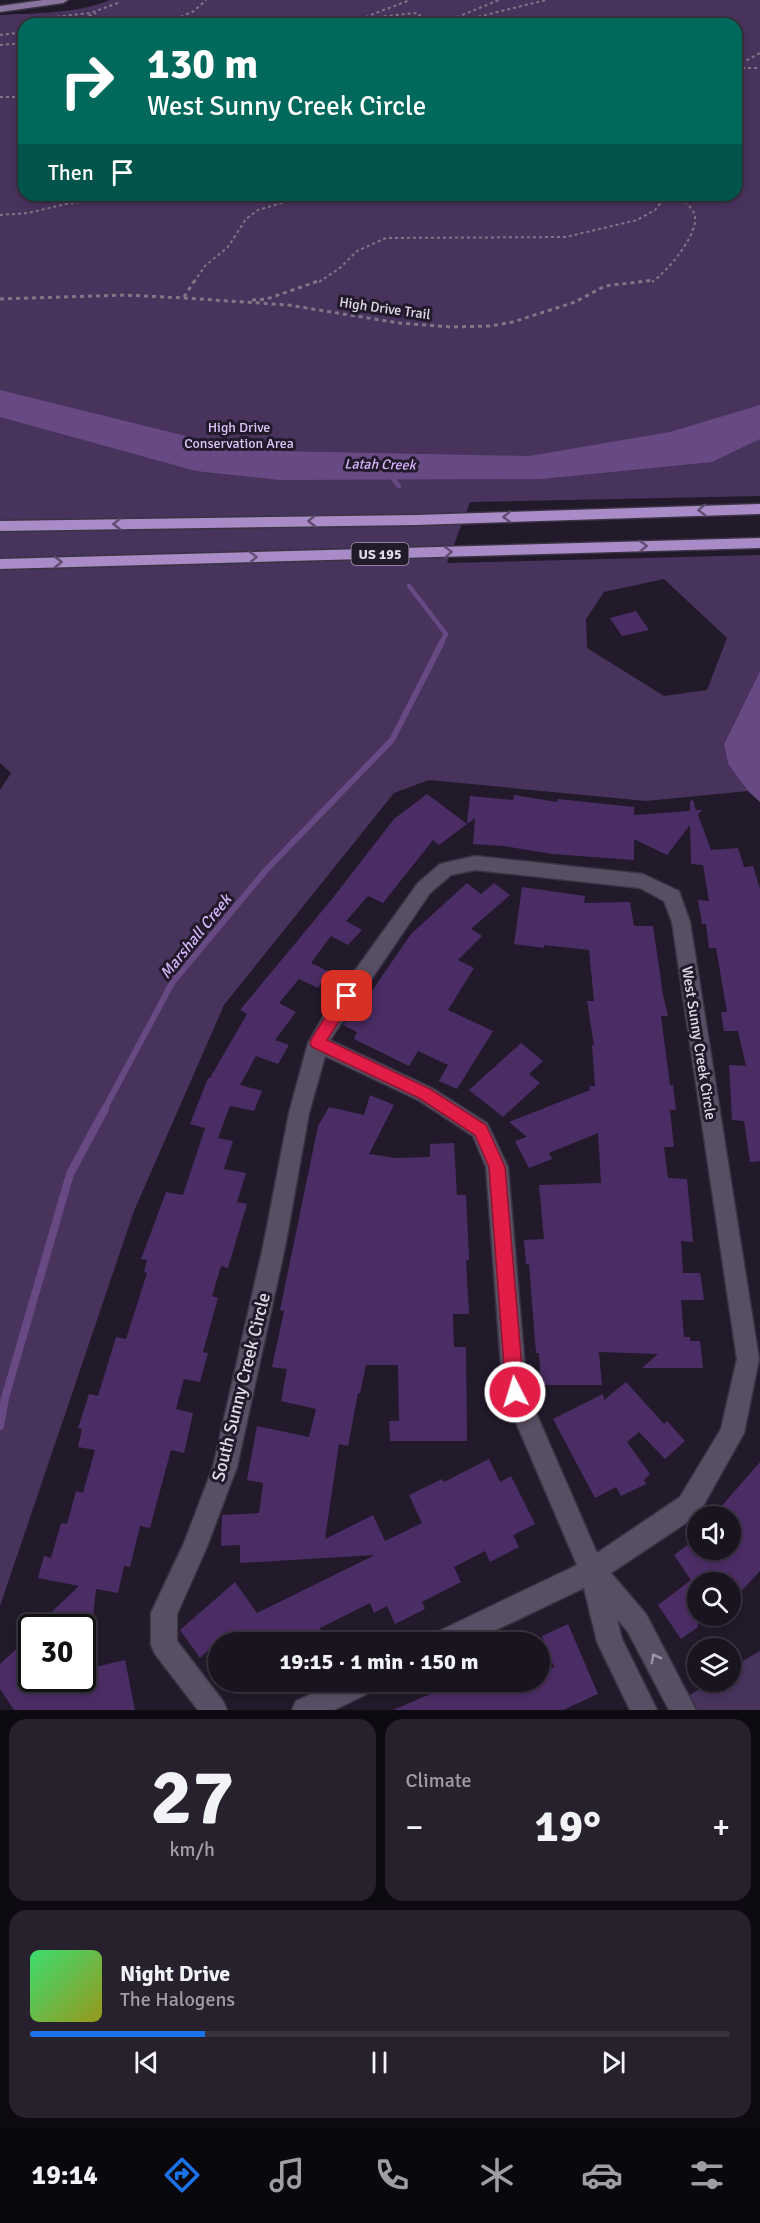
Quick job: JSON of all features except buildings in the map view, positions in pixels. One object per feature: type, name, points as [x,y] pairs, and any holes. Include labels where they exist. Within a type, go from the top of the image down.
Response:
[{"type":"highway","name":"US 195","points":[[0,526],[404,520],[760,508]]},
{"type":"highway","name":"US 195","points":[[0,564],[760,543]]},
{"type":"main road","points":[[0,9],[63,0]]},
{"type":"street","name":"West Sunny Creek Circle","points":[[318,1043],[335,1014],[424,888],[446,869],[475,863],[643,881],[672,896],[681,922],[748,1359],[732,1433],[689,1506],[592,1571]]},
{"type":"street","points":[[318,1043],[425,1094],[480,1130],[497,1167],[515,1392],[592,1571],[610,1642],[644,1710]]},
{"type":"street","name":"South Sunny Creek Circle","points":[[214,1710],[164,1645],[164,1612],[194,1549],[225,1467],[274,1246],[299,1113],[318,1043]]},
{"type":"street","points":[[465,1632],[592,1571]]},
{"type":"street","points":[[592,1571],[637,1623],[683,1710]]},
{"type":"street","points":[[305,1710],[343,1692]]},
{"type":"path","points":[[83,18],[106,10],[123,0]]},
{"type":"path","points":[[178,18],[194,11],[206,0]]},
{"type":"path","points":[[368,18],[368,16],[410,0]]},
{"type":"path","points":[[450,18],[499,0]]},
{"type":"path","points":[[473,18],[546,0]]},
{"type":"path","points":[[368,18],[415,13],[420,15],[416,18]]},
{"type":"path","points":[[0,35],[18,33]]},
{"type":"path","points":[[0,45],[18,44]]},
{"type":"path","points":[[742,64],[760,53]]},
{"type":"path","points":[[742,67],[760,68]]},
{"type":"path","points":[[0,97],[18,97]]},
{"type":"path","points":[[0,215],[28,213],[70,203],[97,201]]},
{"type":"path","points":[[184,298],[205,266],[228,247],[246,219],[258,210],[289,201]]},
{"type":"path","points":[[243,302],[267,298],[319,282],[340,268],[357,251],[386,238],[578,236],[637,219],[654,211],[662,201]]},
{"type":"path","name":"High Drive Trail","points":[[0,299],[124,295],[184,298],[288,305],[399,322],[451,327],[490,326],[513,322],[575,302],[605,286],[652,282],[662,276],[689,239],[696,223],[694,212],[684,201]]},
{"type":"green space","name":"High Drive Conservation Area","points":[[110,0],[760,0],[760,496],[470,502],[447,563],[760,555],[760,671],[724,744],[728,764],[748,791],[646,801],[429,780],[394,793],[224,1005],[134,1211],[0,1606],[0,790],[11,773],[0,763],[0,15],[84,8]],"holes":[[[664,579],[727,638],[707,690],[664,696],[587,648],[586,619],[604,592]]]},
{"type":"green space","points":[[760,1651],[760,1710],[695,1710],[688,1696],[695,1692],[741,1692],[741,1662]]},
{"type":"water","name":"Latah Creek","points":[[0,390],[206,441],[275,451],[529,456],[670,432],[760,405],[760,439],[712,462],[541,479],[279,480],[196,471],[0,417]]},
{"type":"water","points":[[760,671],[760,802],[748,791],[728,764],[724,744]]},
{"type":"waterway","name":"Marshall Creek","points":[[390,475],[399,486]]},
{"type":"waterway","name":"Marshall Creek","points":[[409,586],[446,634],[442,642]]},
{"type":"waterway","name":"Marshall Creek","points":[[104,1110],[172,983],[266,870],[392,740],[442,642]]},
{"type":"waterway","name":"Marshall Creek","points":[[0,1426],[5,1398],[70,1174],[105,1109]]},
{"type":"route","points":[[347,996],[318,1043],[425,1094],[480,1130],[497,1167],[515,1392]]}]
